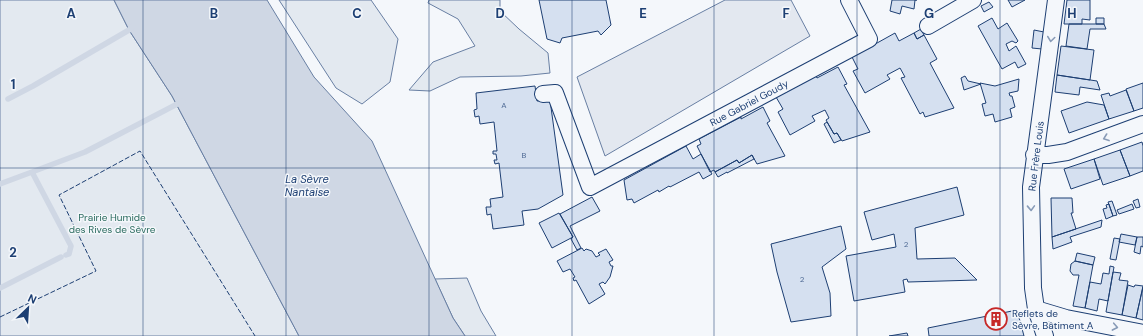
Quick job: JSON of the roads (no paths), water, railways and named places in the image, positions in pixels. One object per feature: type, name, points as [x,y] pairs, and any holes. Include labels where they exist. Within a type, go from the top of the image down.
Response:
[{"type":"street","name":"Rue Gabriel Goudy","points":[[543,94],[555,93],[590,187],[869,39],[849,0]]},
{"type":"street","points":[[928,26],[973,0]]},
{"type":"street","name":"Rue Frère Louis","points":[[1046,336],[1036,309],[1033,288],[1031,187],[1034,155],[1056,0]]},
{"type":"street","points":[[1034,155],[1048,155],[1067,152],[1143,124]]},
{"type":"street","points":[[1036,309],[1066,318],[1143,333]]},
{"type":"water","name":"La Sèvre Nantaise","points":[[114,0],[267,0],[314,77],[372,141],[453,318],[465,336],[299,336],[172,96],[129,30]]},
{"type":"waterway","points":[[8,99],[129,30],[133,26]]},
{"type":"waterway","points":[[66,255],[69,254],[71,246],[32,172],[85,152],[183,101]]},
{"type":"waterway","points":[[0,184],[32,172]]},
{"type":"waterway","points":[[0,288],[61,257]]},
{"type":"place","name":"Reflets de Sèvre, Bâtiment A","points":[[996,319]]},
{"type":"park label","name":"Prairie Humide des Rives de Sèvre","points":[[112,222]]}]
